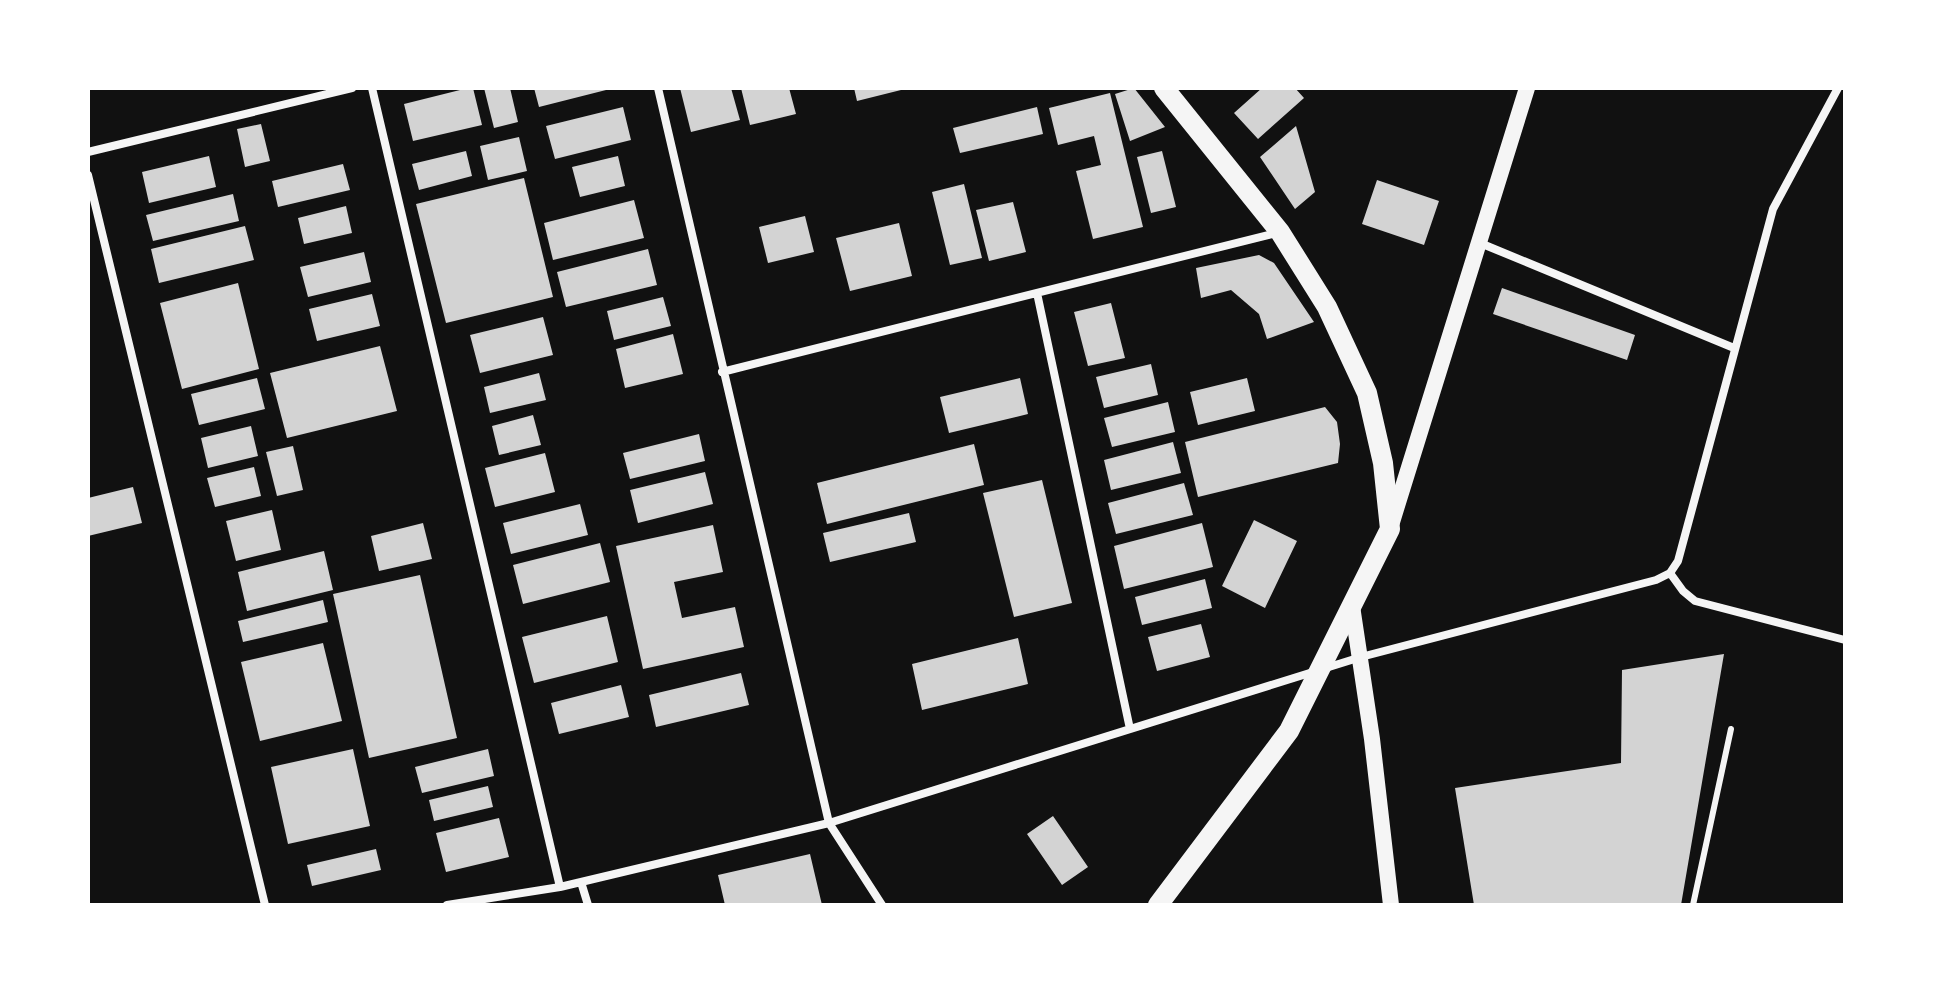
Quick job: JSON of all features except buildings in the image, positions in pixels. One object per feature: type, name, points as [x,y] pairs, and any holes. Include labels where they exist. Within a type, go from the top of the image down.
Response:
[{"type":"main road","points":[[1164,88],[1280,232],[1327,307],[1367,393],[1383,463],[1390,529]]},
{"type":"main road","points":[[1158,905],[1289,731],[1390,529],[1527,88]]},
{"type":"main road","points":[[1352,606],[1391,905]]},
{"type":"street","points":[[88,152],[352,88]]},
{"type":"street","points":[[372,88],[560,887]]},
{"type":"street","points":[[658,88],[829,823],[882,905]]},
{"type":"street","points":[[447,905],[560,887],[829,823],[1361,657],[1656,580],[1670,573],[1678,561],[1773,209],[1838,88]]},
{"type":"street","points":[[88,175],[265,905]]},
{"type":"street","points":[[722,372],[1280,232]]},
{"type":"street","points":[[1479,242],[1734,348]]},
{"type":"street","points":[[1037,293],[1130,729]]},
{"type":"street","points":[[1670,573],[1695,601],[1845,640]]},
{"type":"street","points":[[581,882],[588,905]]},
{"type":"lane","points":[[1693,905],[1731,729]]}]
